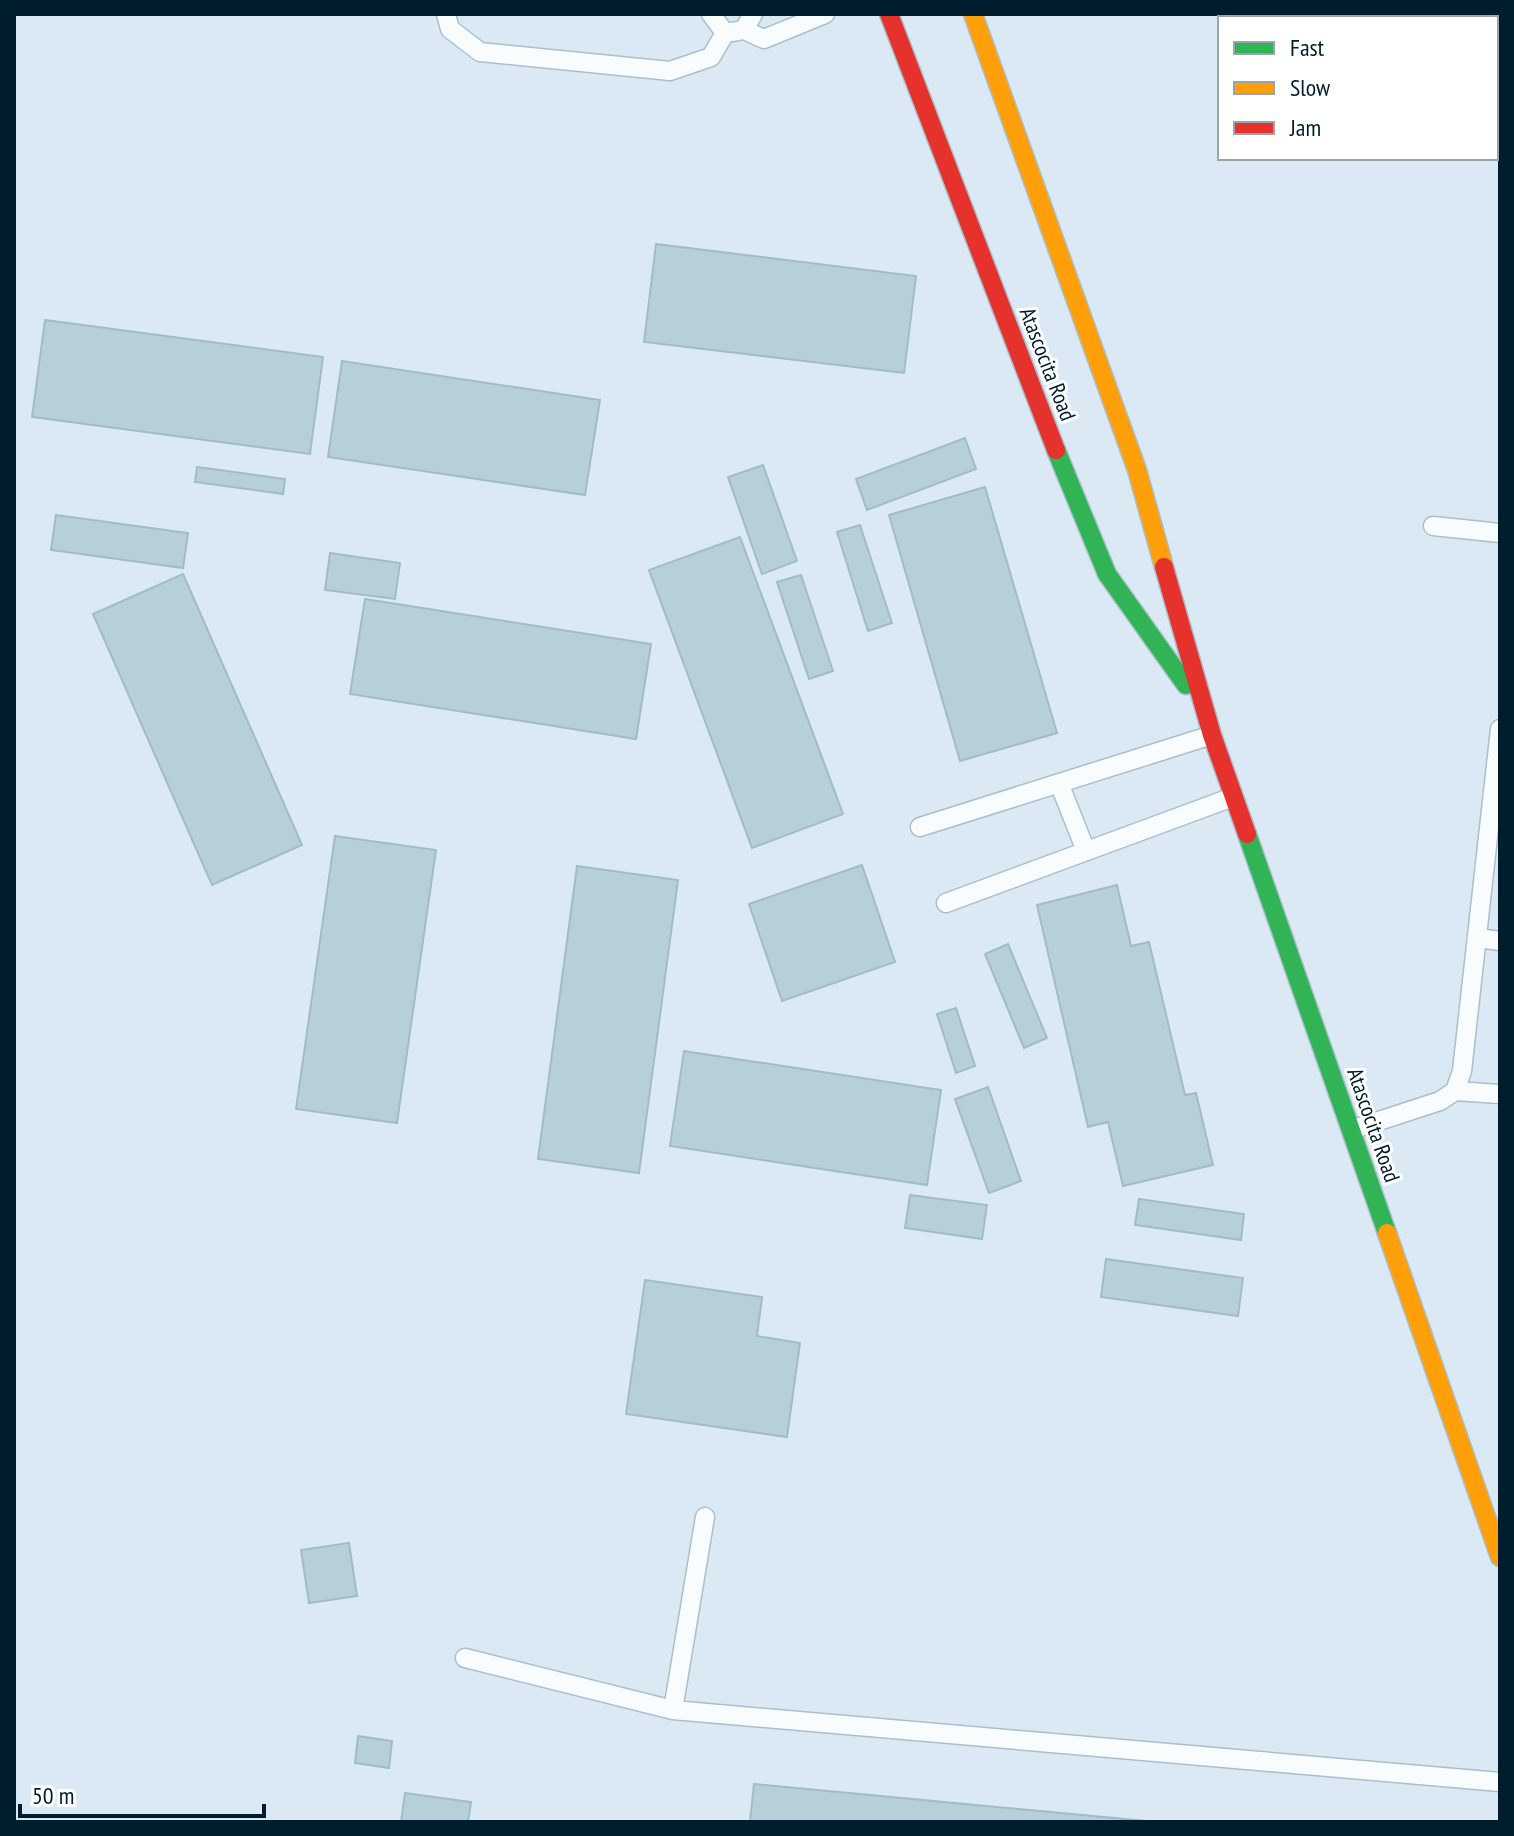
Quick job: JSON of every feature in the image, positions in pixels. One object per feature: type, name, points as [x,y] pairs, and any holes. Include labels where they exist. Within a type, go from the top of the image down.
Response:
[{"type":"main road","name":"Atascocita Road","points":[[889,14],[1030,386],[1107,574],[1203,709]]},
{"type":"main road","name":"Atascocita Road","points":[[973,14],[1137,470],[1203,709],[1500,1557]]},
{"type":"lane","points":[[446,14],[450,29],[480,52],[670,71],[711,57],[725,33],[749,22],[764,39],[825,14]]},
{"type":"lane","points":[[711,14],[725,33]]},
{"type":"lane","points":[[1433,526],[1500,533]]},
{"type":"lane","points":[[1455,1091],[1462,1071],[1500,729]]},
{"type":"lane","points":[[920,827],[1212,735]]},
{"type":"lane","points":[[1059,783],[1086,851]]},
{"type":"lane","points":[[946,903],[1233,797]]},
{"type":"lane","points":[[1477,938],[1500,941]]},
{"type":"lane","points":[[1350,1131],[1417,1110],[1455,1091],[1500,1094]]},
{"type":"lane","points":[[673,1710],[705,1517]]},
{"type":"lane","points":[[465,1658],[673,1710],[1500,1782]]},
{"type":"building","points":[[656,244],[916,276],[904,373],[644,342]]},
{"type":"building","points":[[45,320],[323,357],[310,454],[32,417]]},
{"type":"building","points":[[342,361],[600,400],[585,495],[328,457]]},
{"type":"building","points":[[965,438],[976,469],[867,510],[856,479]]},
{"type":"building","points":[[763,465],[797,561],[762,574],[728,477]]},
{"type":"building","points":[[197,467],[285,479],[283,494],[195,482]]},
{"type":"building","points":[[985,487],[1057,733],[960,761],[889,515]]},
{"type":"building","points":[[56,515],[188,533],[183,568],[51,550]]},
{"type":"building","points":[[860,525],[892,623],[868,631],[837,532]]},
{"type":"building","points":[[740,537],[843,814],[752,848],[649,570]]},
{"type":"building","points":[[330,553],[400,563],[395,599],[325,590]]},
{"type":"building","points":[[183,574],[302,845],[212,885],[93,614]]},
{"type":"building","points":[[801,575],[833,671],[809,679],[777,582]]},
{"type":"building","points":[[365,599],[651,644],[636,739],[350,694]]},
{"type":"building","points":[[335,836],[436,850],[397,1123],[296,1109]]},
{"type":"building","points":[[862,865],[895,962],[782,1001],[749,904]]},
{"type":"building","points":[[577,866],[678,880],[639,1173],[538,1159]]},
{"type":"building","points":[[1117,885],[1131,946],[1149,942],[1185,1095],[1196,1093],[1213,1165],[1123,1186],[1108,1122],[1088,1127],[1037,905]]},
{"type":"building","points":[[1008,944],[1047,1038],[1024,1048],[985,954]]},
{"type":"building","points":[[956,1008],[975,1066],[956,1073],[937,1014]]},
{"type":"building","points":[[684,1051],[941,1090],[927,1185],[670,1146]]},
{"type":"building","points":[[988,1087],[1021,1181],[989,1193],[955,1099]]},
{"type":"building","points":[[910,1195],[987,1205],[982,1239],[905,1228]]},
{"type":"building","points":[[1139,1199],[1244,1214],[1241,1240],[1135,1225]]},
{"type":"building","points":[[1106,1259],[1243,1278],[1238,1316],[1101,1297]]},
{"type":"building","points":[[645,1280],[762,1297],[757,1336],[800,1343],[787,1437],[626,1414]]},
{"type":"building","points":[[349,1543],[357,1596],[309,1603],[301,1550]]},
{"type":"building","points":[[358,1736],[392,1741],[389,1768],[355,1763]]},
{"type":"building","points":[[754,1784],[1157,1822],[750,1822]]},
{"type":"building","points":[[405,1793],[471,1802],[468,1822],[401,1822]]},
{"type":"traffic: fast","points":[[1056,450],[1107,574],[1186,685]]},
{"type":"traffic: fast","points":[[1247,834],[1387,1233]]},
{"type":"traffic: slow","points":[[973,14],[1137,470],[1164,567]]},
{"type":"traffic: slow","points":[[1387,1233],[1500,1557]]},
{"type":"traffic: jam","points":[[889,14],[1056,450]]},
{"type":"traffic: jam","points":[[1164,567],[1212,735],[1247,834]]}]
